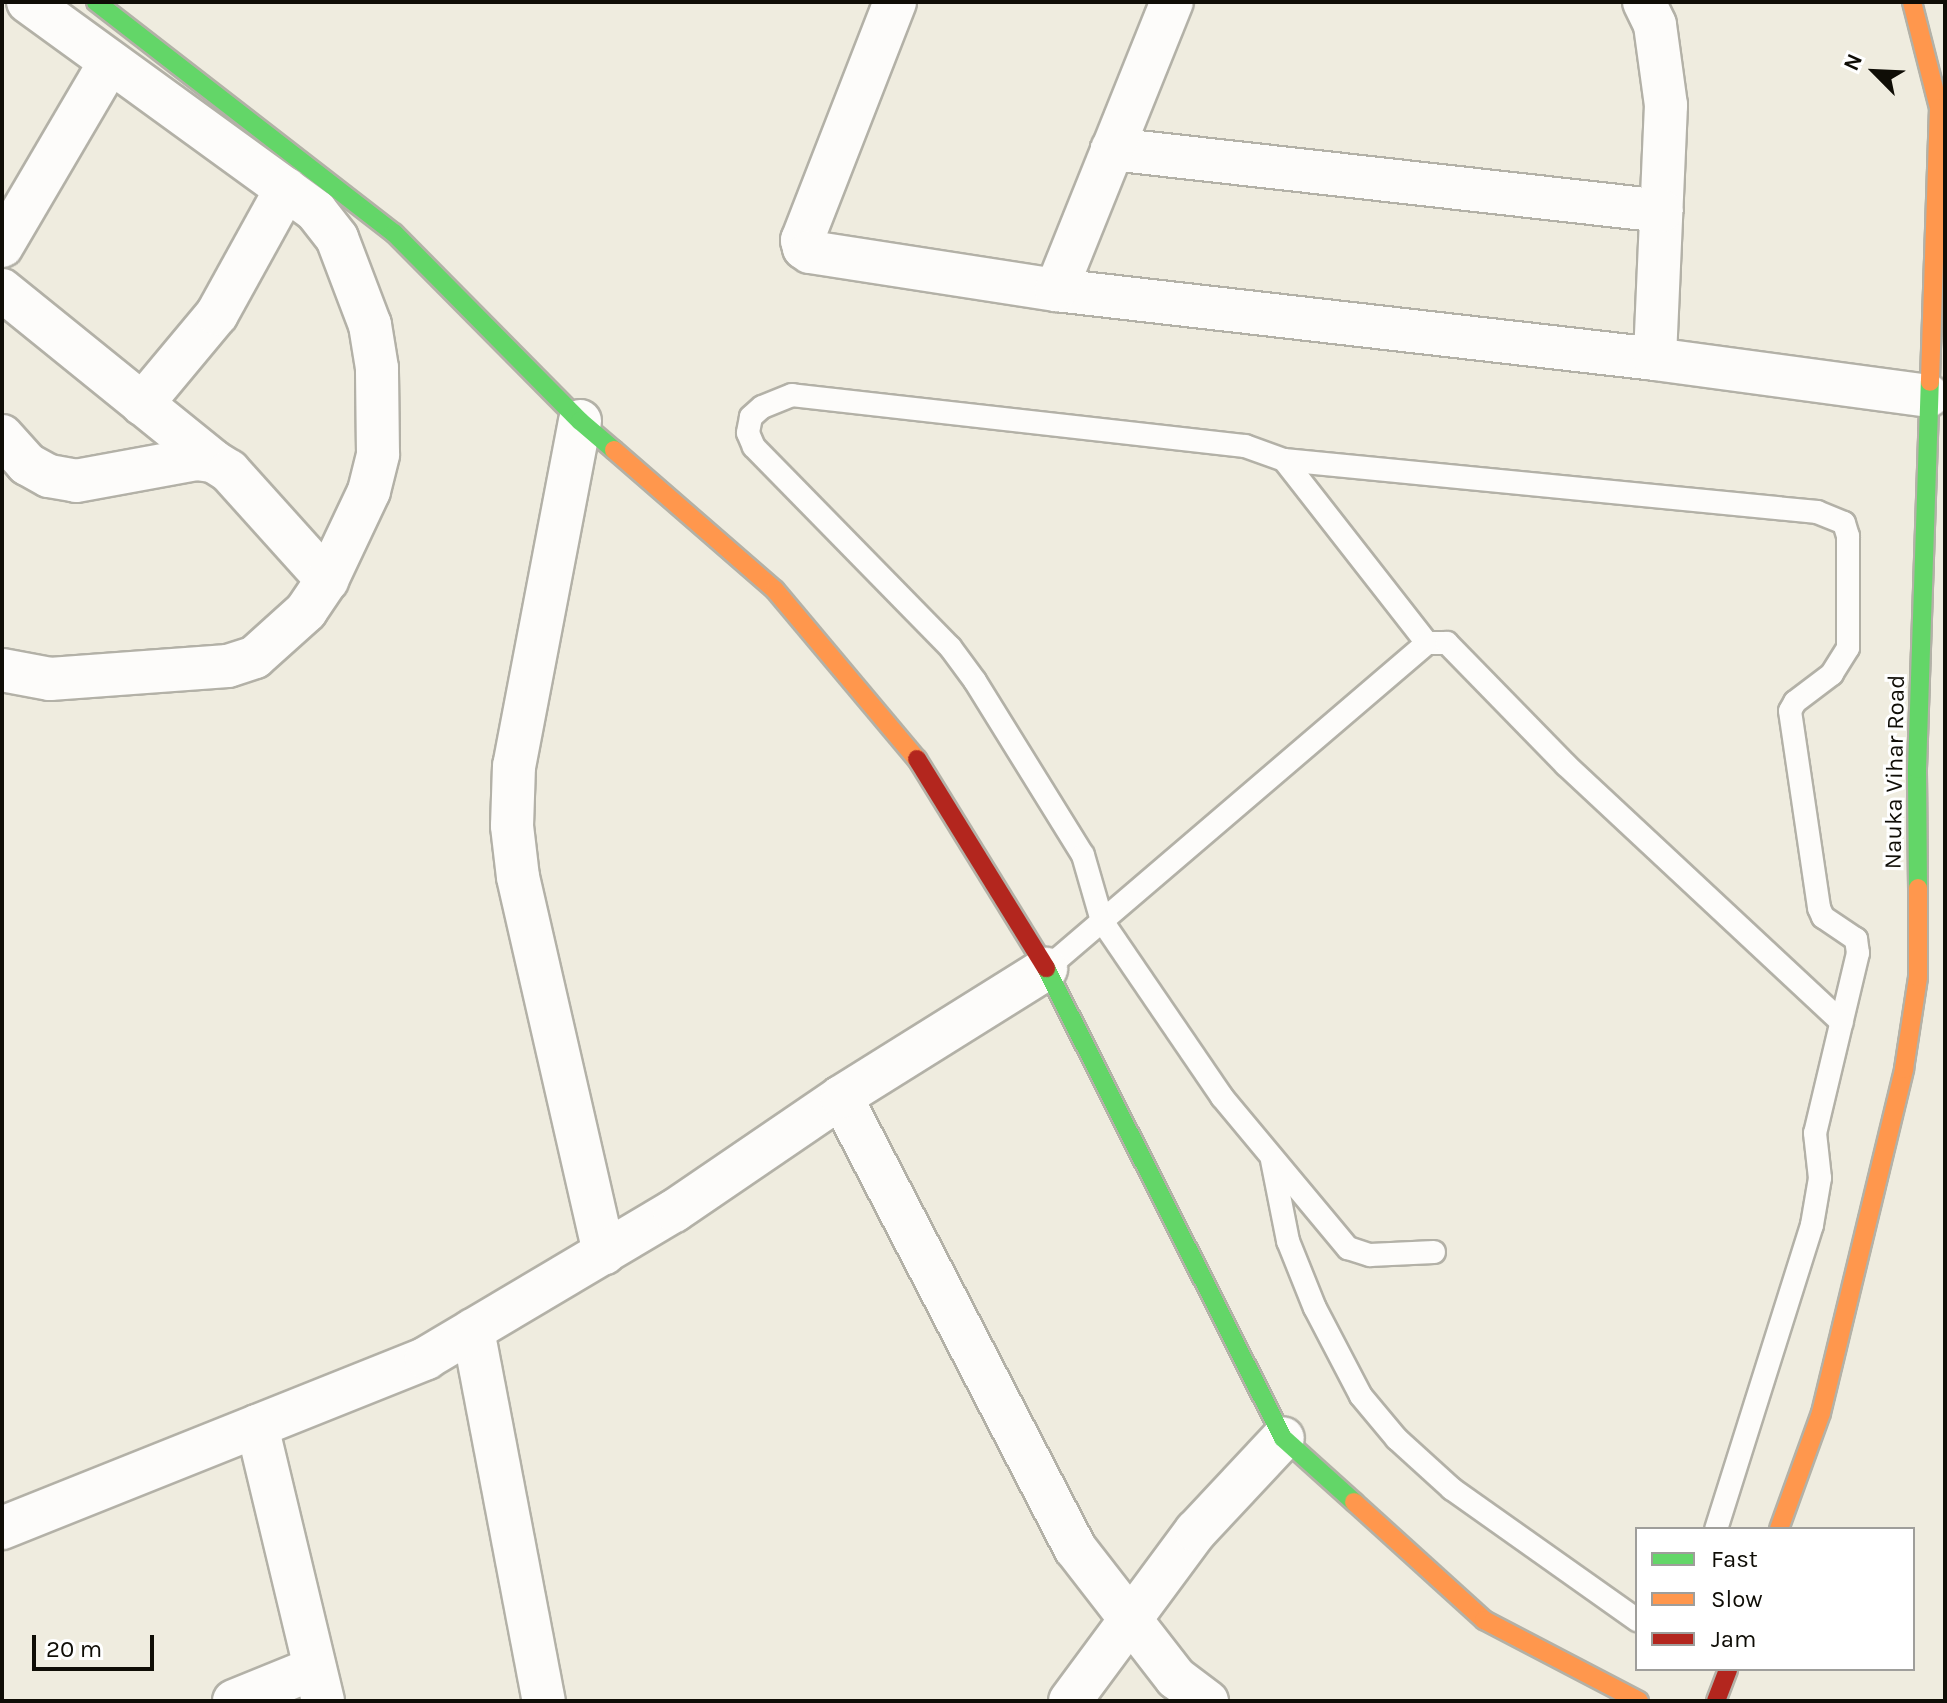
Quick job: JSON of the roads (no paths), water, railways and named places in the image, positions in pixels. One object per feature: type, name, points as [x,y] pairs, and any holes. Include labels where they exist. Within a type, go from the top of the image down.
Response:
[{"type":"street","points":[[2,670],[50,679],[228,666],[255,657],[306,611],[327,580],[369,491],[378,454],[377,368],[370,325],[337,238],[316,211],[28,2]]},
{"type":"street","points":[[96,2],[394,233],[580,421],[775,590],[917,759],[1046,969],[1283,1438],[1484,1620],[1639,1701]]},
{"type":"street","points":[[895,2],[802,240],[804,248],[810,252],[1056,290],[1655,359],[1929,396]]},
{"type":"street","points":[[1056,290],[1172,2]]},
{"type":"street","points":[[1644,2],[1655,25],[1666,105],[1655,359]]},
{"type":"street","name":"Nauka Vihar Road","points":[[1780,1527],[1821,1413],[1904,1069],[1918,977],[1917,769],[1939,108],[1912,2]]},
{"type":"street","points":[[2,246],[110,62]]},
{"type":"street","points":[[1112,149],[1662,211]]},
{"type":"street","points":[[142,404],[217,314],[286,189]]},
{"type":"street","points":[[2,290],[229,471],[327,580]]},
{"type":"street","points":[[580,421],[514,766],[512,826],[518,877],[604,1253]]},
{"type":"street","points":[[2,436],[27,464],[49,476],[76,481],[196,459],[213,461]]},
{"type":"street","points":[[2,1528],[426,1358],[674,1211],[841,1097],[1046,969]]},
{"type":"street","points":[[841,1097],[1075,1548],[1176,1678],[1207,1701]]},
{"type":"street","points":[[473,1330],[544,1701]]},
{"type":"street","points":[[234,1701],[319,1685],[257,1426]]},
{"type":"street","points":[[1070,1701],[1196,1531],[1283,1438]]},
{"type":"street","points":[[1716,1701],[1727,1671]]},
{"type":"lane","points":[[1434,1252],[1370,1255],[1348,1248],[1222,1097],[1102,921],[1093,881],[1083,855],[975,681],[950,647],[754,447],[748,433],[751,417],[762,407],[792,395],[1245,446],[1284,460],[1817,512],[1844,523],[1848,536],[1848,648],[1832,674],[1795,702],[1790,711],[1819,908],[1823,917],[1856,939],[1858,953],[1815,1133],[1820,1178],[1812,1225],[1717,1527]]},
{"type":"lane","points":[[1284,460],[1427,643]]},
{"type":"lane","points":[[1046,969],[1427,643],[1447,643],[1566,765],[1842,1022]]},
{"type":"lane","points":[[1918,977],[1945,975]]},
{"type":"lane","points":[[1270,1155],[1288,1241],[1315,1308],[1361,1396],[1397,1439],[1452,1489],[1635,1619]]}]
